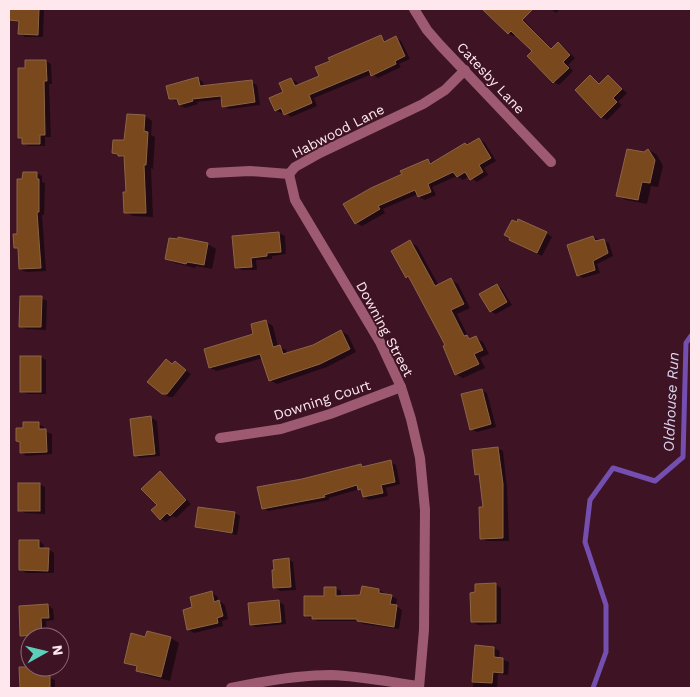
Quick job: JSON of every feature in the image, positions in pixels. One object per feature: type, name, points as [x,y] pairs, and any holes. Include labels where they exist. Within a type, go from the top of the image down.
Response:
[{"type":"street","name":"Catesby Lane","points":[[414,9],[427,30],[552,162]]},
{"type":"street","name":"Habwood Lane","points":[[211,173],[250,171],[289,174],[295,167],[320,152],[423,104],[444,90],[465,70]]},
{"type":"street","name":"Downing Street","points":[[289,174],[295,200],[380,342],[401,388],[411,419],[420,458],[425,510],[424,630],[419,687]]},
{"type":"street","name":"Downing Court","points":[[220,438],[281,429],[330,414],[401,388]]},
{"type":"street","points":[[231,688],[274,679],[329,675],[351,676],[419,687]]},
{"type":"building","points":[[9,9],[39,9],[38,35],[18,34],[19,21],[9,20]]},
{"type":"building","points":[[482,9],[533,9],[522,20],[551,49],[558,42],[570,55],[563,62],[569,68],[553,83],[527,56],[532,51],[511,31],[508,34]]},
{"type":"building","points":[[381,35],[384,42],[396,36],[405,56],[395,61],[396,64],[371,76],[369,70],[309,95],[312,103],[284,115],[281,108],[275,111],[269,98],[283,92],[279,83],[291,78],[295,86],[319,76],[315,67],[330,61],[328,58]]},
{"type":"building","points":[[25,60],[46,60],[47,81],[44,81],[45,135],[40,135],[40,144],[22,144],[22,138],[18,138],[18,68],[25,68]]},
{"type":"building","points":[[590,75],[599,84],[608,75],[622,89],[613,98],[617,102],[601,118],[575,90]]},
{"type":"building","points":[[198,77],[200,86],[252,80],[255,102],[222,107],[221,96],[192,99],[193,101],[179,105],[177,99],[169,99],[166,86]]},
{"type":"building","points":[[127,114],[145,115],[144,131],[148,132],[146,165],[144,165],[146,213],[124,213],[123,192],[126,192],[124,156],[112,153],[113,140],[124,140]]},
{"type":"building","points":[[479,138],[491,158],[479,165],[483,172],[470,180],[465,172],[457,177],[453,172],[428,184],[431,192],[418,197],[415,190],[378,206],[380,209],[355,224],[343,204],[371,188],[402,174],[400,171],[428,159],[430,164],[465,143],[467,145]]},
{"type":"building","points":[[627,149],[644,152],[648,149],[655,160],[650,183],[642,182],[638,200],[616,196]]},
{"type":"building","points":[[23,172],[37,172],[37,179],[39,179],[39,212],[37,212],[41,268],[19,269],[18,248],[14,248],[13,234],[17,234],[17,179],[22,179]]},
{"type":"building","points":[[518,219],[547,232],[537,253],[509,240],[510,238],[504,235],[512,220],[517,222]]},
{"type":"building","points":[[279,232],[281,252],[267,253],[267,256],[251,258],[252,267],[235,268],[232,236]]},
{"type":"building","points":[[593,236],[595,241],[604,239],[608,253],[593,261],[595,270],[577,276],[567,245]]},
{"type":"building","points":[[178,237],[208,243],[204,265],[187,262],[186,264],[165,259],[169,238],[178,239]]},
{"type":"building","points":[[410,240],[435,286],[451,278],[464,304],[451,310],[464,336],[467,335],[469,339],[476,336],[483,350],[474,354],[479,364],[455,375],[443,346],[445,345],[411,281],[408,276],[406,278],[391,251]]},
{"type":"building","points":[[497,284],[507,302],[490,312],[479,294]]},
{"type":"building","points":[[20,296],[42,296],[41,327],[19,327]]},
{"type":"building","points":[[266,320],[273,347],[280,345],[283,354],[313,345],[341,330],[350,349],[320,364],[269,381],[260,354],[209,368],[204,349],[253,334],[251,324]]},
{"type":"building","points":[[20,356],[41,356],[41,392],[20,392]]},
{"type":"building","points":[[166,359],[172,364],[175,361],[186,370],[167,394],[162,394],[147,382]]},
{"type":"building","points":[[482,389],[491,424],[470,430],[461,394]]},
{"type":"building","points":[[151,416],[155,454],[134,456],[130,419]]},
{"type":"building","points":[[23,422],[39,422],[39,429],[46,429],[47,452],[20,453],[20,442],[16,441],[16,428],[23,428]]},
{"type":"building","points":[[498,447],[503,484],[503,538],[480,539],[479,507],[483,507],[479,474],[475,475],[472,450]]},
{"type":"building","points":[[391,460],[395,482],[381,485],[383,493],[363,497],[361,489],[358,490],[357,485],[324,495],[325,497],[262,509],[257,487],[302,479],[361,464],[362,467]]},
{"type":"building","points":[[160,471],[186,500],[170,516],[167,513],[160,520],[151,510],[157,505],[141,489]]},
{"type":"building","points":[[18,483],[40,483],[40,511],[18,511]]},
{"type":"building","points":[[198,507],[235,512],[232,533],[195,527]]},
{"type":"building","points":[[19,540],[39,540],[39,548],[49,548],[48,571],[19,570]]},
{"type":"building","points":[[289,558],[291,587],[273,588],[273,560]]},
{"type":"building","points":[[496,583],[496,622],[471,622],[470,593],[475,592],[475,584]]},
{"type":"building","points":[[362,586],[379,589],[379,593],[392,595],[390,604],[397,605],[394,627],[357,621],[357,619],[312,619],[312,616],[304,616],[304,596],[324,596],[324,587],[336,587],[336,596],[360,595]]},
{"type":"building","points":[[212,591],[214,602],[219,600],[223,616],[217,618],[218,623],[187,630],[183,610],[192,607],[190,597]]},
{"type":"building","points":[[279,600],[281,622],[250,625],[248,603]]},
{"type":"building","points":[[48,604],[49,618],[41,618],[42,627],[20,627],[20,636],[19,606]]},
{"type":"building","points":[[147,631],[171,637],[161,677],[136,671],[137,666],[124,663],[131,633],[145,637]]},
{"type":"building","points":[[475,645],[494,647],[494,657],[503,658],[503,673],[493,672],[492,683],[472,682]]},
{"type":"building","points":[[19,667],[20,677],[50,677],[50,688],[20,688]]},
{"type":"waterway","name":"Oldhouse Run","points":[[593,688],[606,652],[606,605],[585,542],[590,500],[613,468],[655,481],[683,457],[686,343],[691,336]]}]
